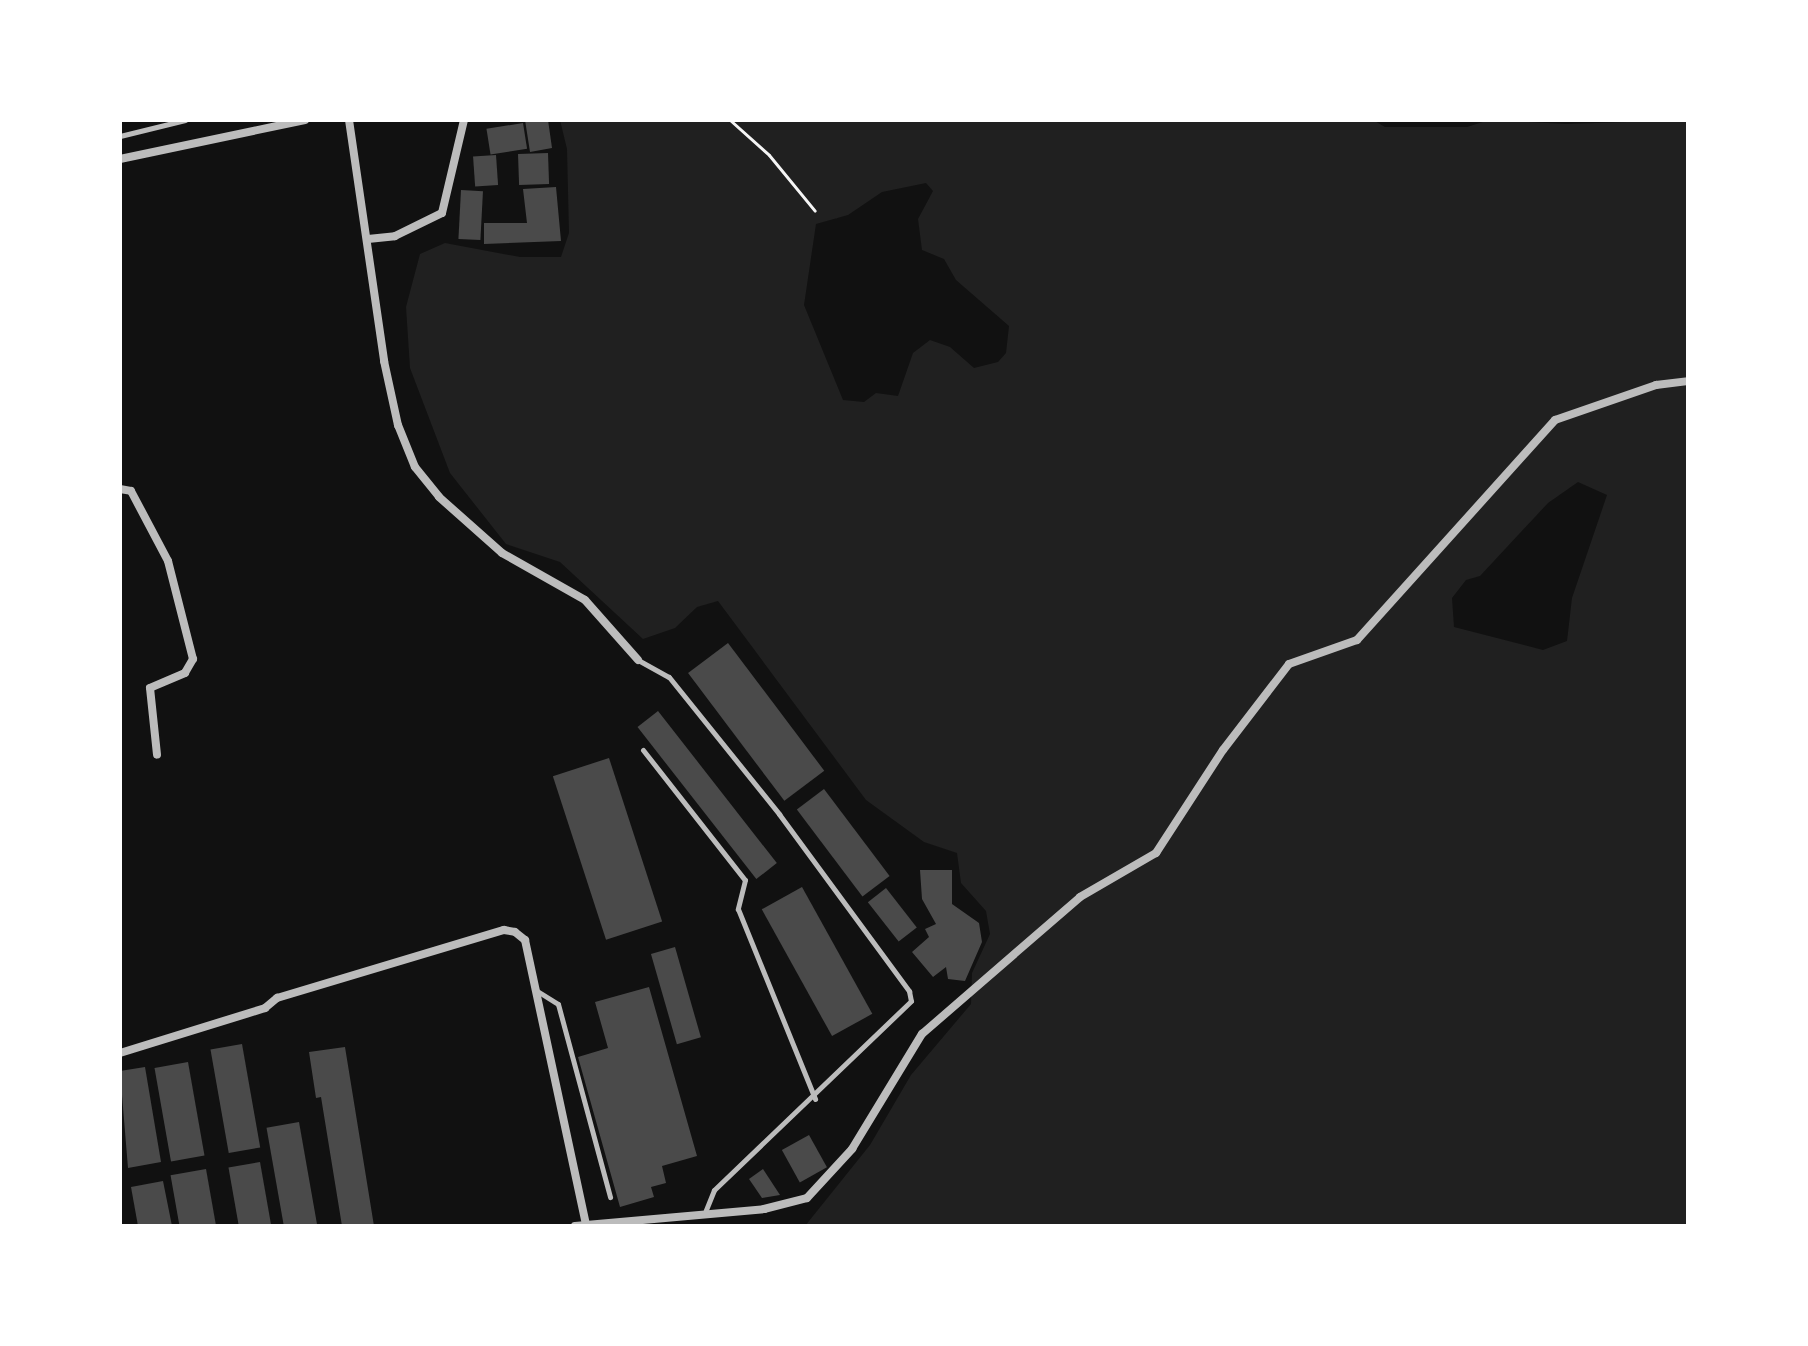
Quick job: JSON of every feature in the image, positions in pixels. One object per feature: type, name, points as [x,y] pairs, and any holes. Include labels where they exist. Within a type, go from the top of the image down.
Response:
[{"type":"street","points":[[120,159],[305,120]]},
{"type":"street","points":[[349,120],[384,361],[398,425],[415,467],[439,497],[502,553],[585,600],[638,660]]},
{"type":"street","points":[[368,239],[395,236],[442,213],[464,120]]},
{"type":"street","points":[[575,1226],[706,1210],[764,1209],[807,1198],[852,1149],[922,1034],[1080,897],[1156,853],[1223,750],[1289,664],[1357,640],[1555,420],[1656,385],[1688,381]]},
{"type":"street","points":[[120,489],[131,491],[168,561],[193,659],[185,673],[150,688],[157,755]]},
{"type":"street","points":[[120,1053],[265,1008],[277,998],[504,930],[525,940],[586,1225]]},
{"type":"lane","points":[[120,136],[185,120]]},
{"type":"lane","points":[[638,660],[669,677],[808,850],[909,991],[904,1012],[815,1099],[714,1190],[706,1210]]},
{"type":"lane","points":[[643,750],[745,880],[738,909],[815,1099]]},
{"type":"lane","points":[[533,988],[558,1004],[610,1197]]},
{"type":"path","points":[[730,120],[769,155],[815,211]]},
{"type":"shaded area","points":[[560,120],[1373,120],[1385,127],[1467,127],[1489,120],[1566,124],[1688,120],[1688,1226],[805,1226],[870,1145],[911,1075],[971,1004],[972,973],[990,934],[986,911],[961,883],[957,853],[924,842],[866,800],[718,601],[697,607],[675,628],[643,639],[560,562],[506,544],[450,473],[410,368],[406,307],[420,254],[445,243],[520,257],[561,257],[569,233],[567,149]],"holes":[[[926,183],[933,191],[918,219],[922,250],[944,259],[956,280],[1009,326],[1006,353],[998,362],[974,368],[950,347],[930,340],[913,353],[898,396],[876,393],[864,402],[843,400],[804,305],[816,224],[848,215],[882,192]],[[1578,482],[1607,495],[1572,598],[1567,641],[1543,650],[1454,627],[1452,598],[1466,580],[1480,576],[1548,503]]]},
{"type":"building","points":[[525,120],[548,120],[552,148],[530,152]]},
{"type":"building","points":[[523,123],[527,149],[491,154],[486,129]]},
{"type":"building","points":[[548,153],[549,184],[519,185],[518,154]]},
{"type":"building","points":[[496,155],[498,185],[475,187],[473,157]]},
{"type":"building","points":[[556,187],[561,241],[484,244],[484,223],[527,223],[523,189]]},
{"type":"building","points":[[461,190],[483,191],[480,240],[458,239]]},
{"type":"building","points":[[728,643],[824,771],[784,801],[688,673]]},
{"type":"building","points":[[658,711],[777,863],[756,879],[638,727]]},
{"type":"building","points":[[609,758],[662,922],[606,940],[553,776]]},
{"type":"building","points":[[824,789],[890,876],[862,897],[797,809]]},
{"type":"building","points":[[920,870],[952,870],[952,904],[979,923],[982,942],[965,981],[948,979],[946,967],[933,977],[912,952],[929,937],[925,929],[936,924],[922,899]]},
{"type":"building","points":[[802,887],[872,1014],[832,1036],[762,909]]},
{"type":"building","points":[[886,888],[917,927],[899,942],[868,902]]},
{"type":"building","points":[[675,947],[701,1037],[677,1044],[651,954]]},
{"type":"building","points":[[649,987],[697,1156],[662,1166],[666,1183],[651,1187],[654,1197],[620,1207],[578,1057],[608,1048],[595,1002]]},
{"type":"building","points":[[242,1044],[260,1147],[229,1153],[210,1050]]},
{"type":"building","points":[[345,1047],[374,1226],[342,1226],[321,1097],[316,1098],[309,1052]]},
{"type":"building","points":[[188,1062],[204,1156],[171,1161],[155,1068]]},
{"type":"building","points":[[145,1067],[161,1162],[128,1168],[120,1071]]},
{"type":"building","points":[[299,1122],[317,1226],[284,1226],[267,1128]]},
{"type":"building","points":[[809,1135],[827,1167],[800,1182],[782,1150]]},
{"type":"building","points":[[260,1162],[271,1226],[239,1226],[228,1168]]},
{"type":"building","points":[[206,1169],[216,1226],[179,1226],[171,1175]]},
{"type":"building","points":[[763,1169],[780,1195],[762,1198],[749,1179]]},
{"type":"building","points":[[163,1181],[172,1226],[138,1226],[131,1187]]}]
